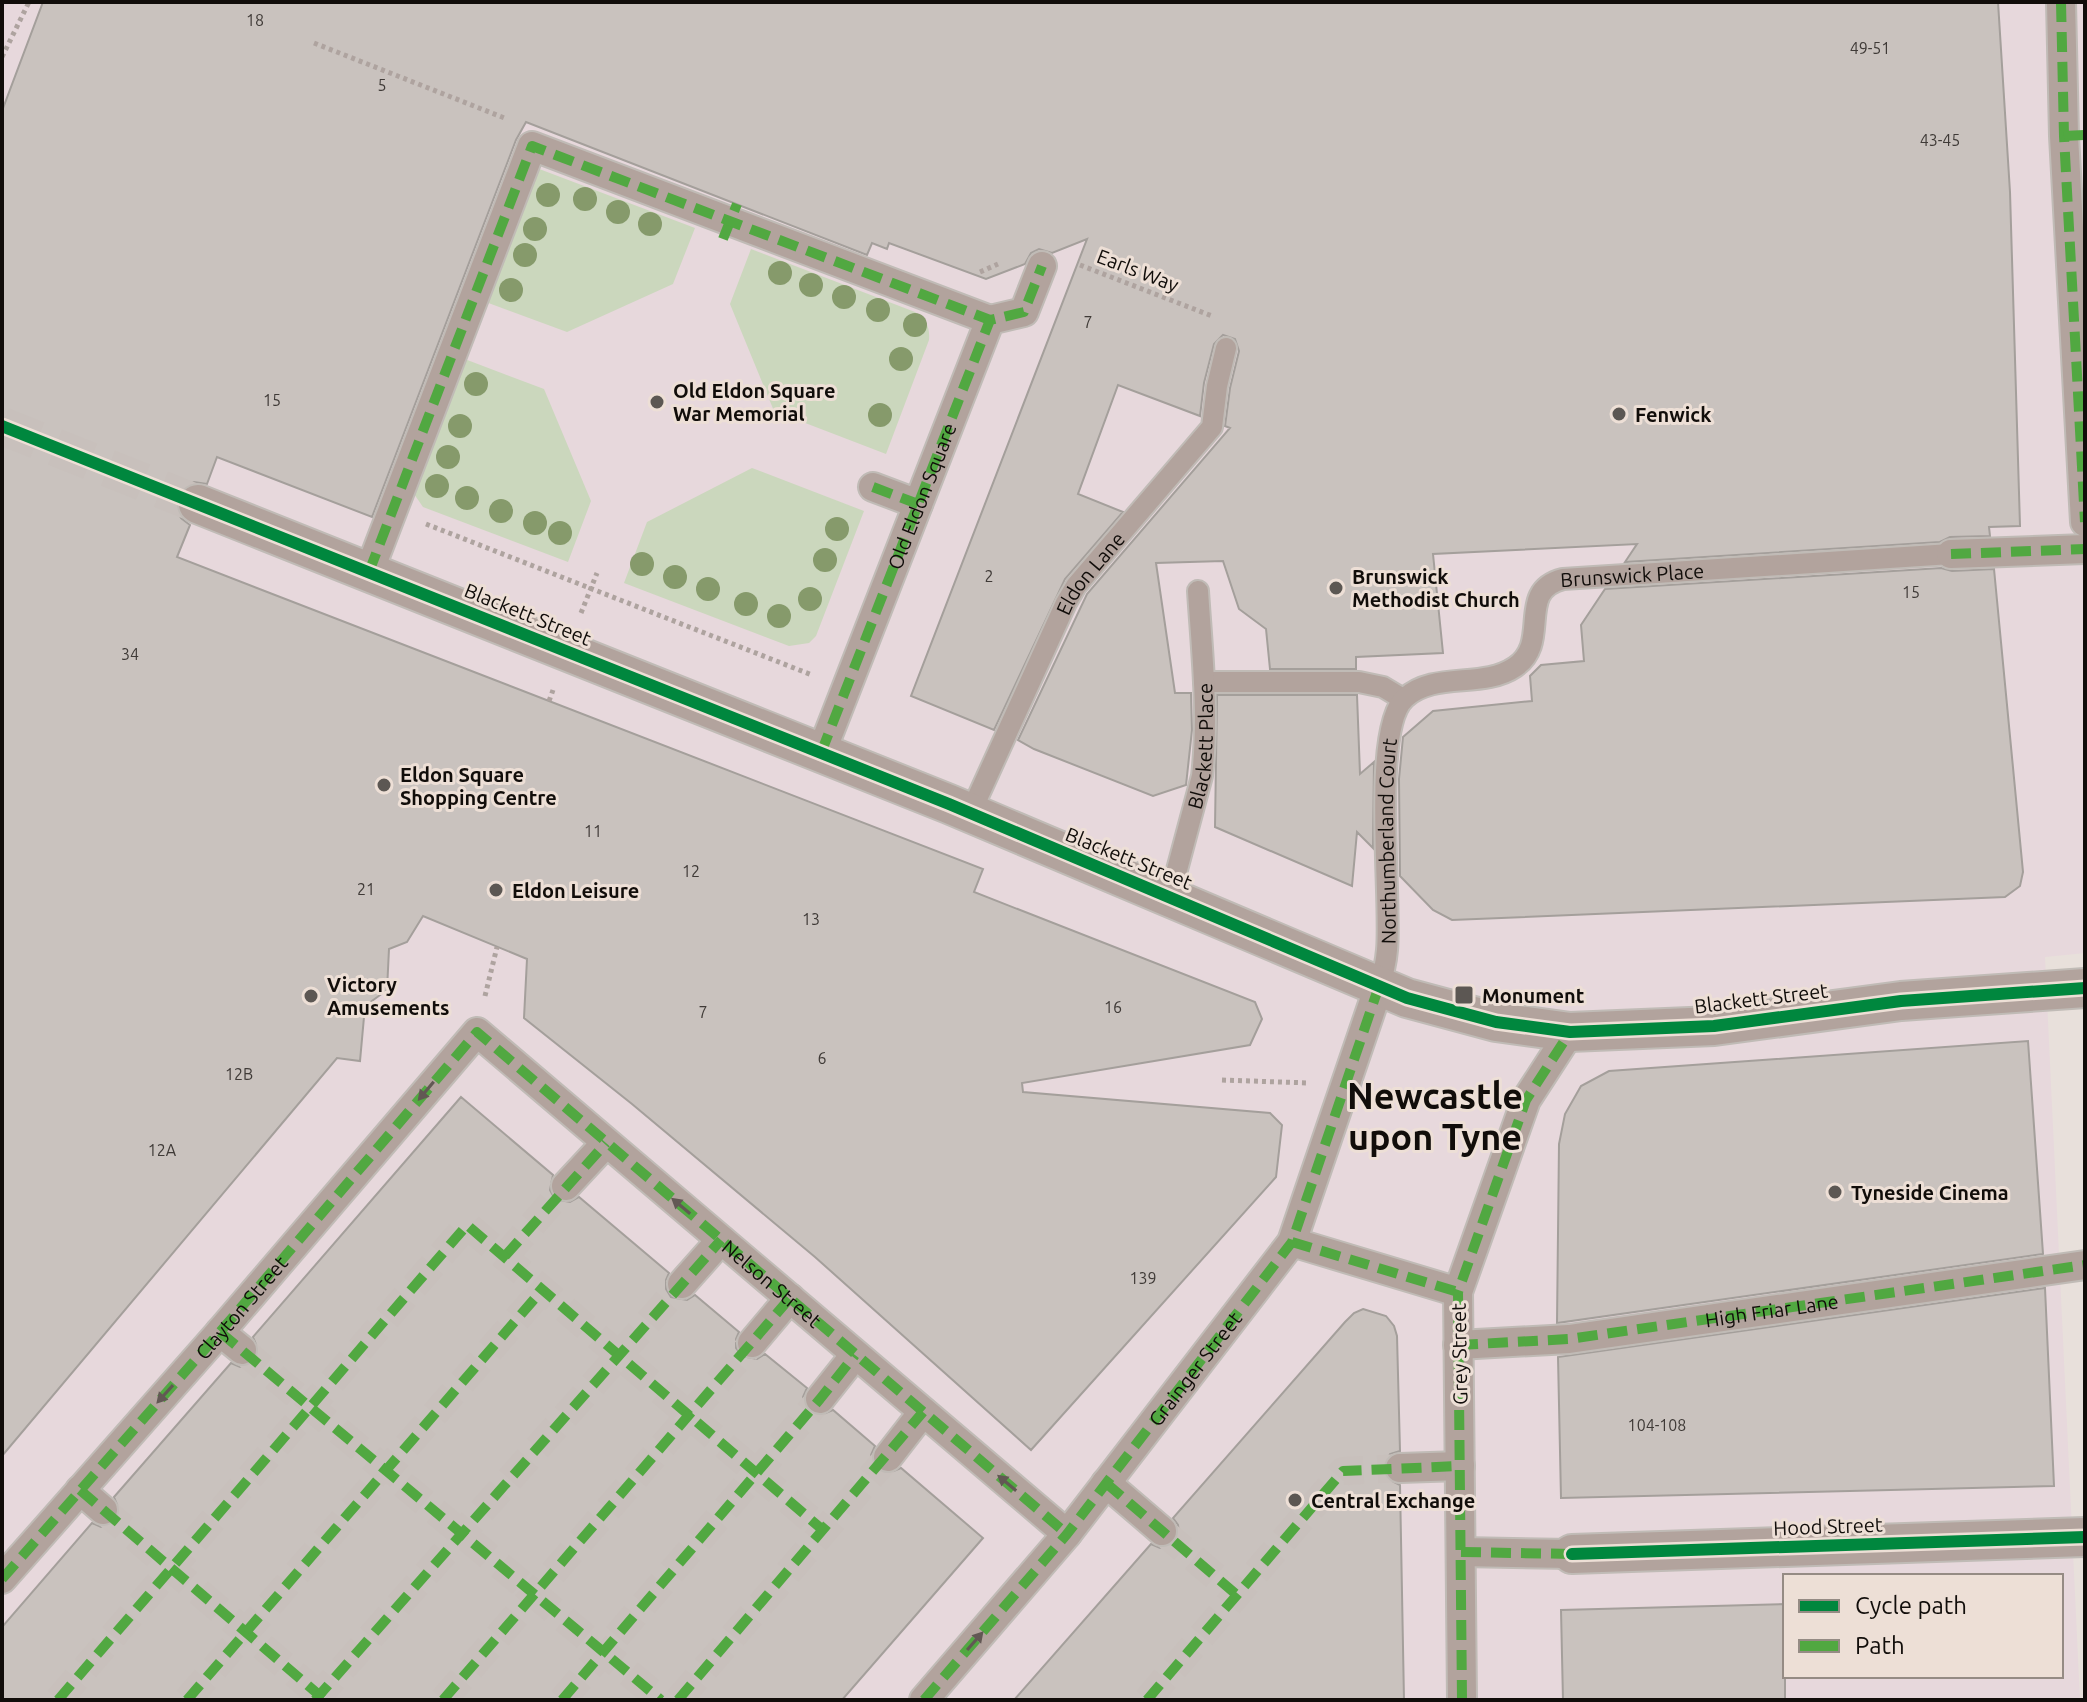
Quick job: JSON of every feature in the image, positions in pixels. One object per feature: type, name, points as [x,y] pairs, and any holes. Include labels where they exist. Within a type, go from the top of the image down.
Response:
[{"type":"street","points":[[2061,2],[2074,136],[2085,522]]},
{"type":"street","points":[[369,572],[467,330],[532,146],[990,320],[1024,312],[1042,266]]},
{"type":"street","name":"Old Eldon Square","points":[[821,753],[990,320]]},
{"type":"street","points":[[873,487],[918,504]]},
{"type":"street","name":"Blackett Street","points":[[198,504],[821,753],[1418,1002],[1466,1015],[1533,1029],[1570,1032],[1714,1026],[1901,1001],[2085,988]]},
{"type":"street","name":"Brunswick Place","points":[[1951,554],[2085,549]]},
{"type":"street","name":"Grainger Street","points":[[924,1700],[1067,1534],[1292,1242],[1379,986]]},
{"type":"street","name":"Nelson Street","points":[[477,1032],[1067,1534]]},
{"type":"street","name":"Clayton Street","points":[[2,1579],[220,1332],[477,1032]]},
{"type":"street","name":"Grey Street","points":[[1462,1700],[1458,1292],[1526,1100],[1570,1032]]},
{"type":"street","points":[[566,1186],[606,1143]]},
{"type":"street","points":[[682,1284],[721,1240]]},
{"type":"street","points":[[1292,1242],[1458,1292]]},
{"type":"street","name":"High Friar Lane","points":[[1458,1345],[1569,1339],[2085,1265]]},
{"type":"street","points":[[752,1343],[790,1298]]},
{"type":"street","points":[[220,1332],[242,1350]]},
{"type":"street","points":[[820,1399],[855,1355]]},
{"type":"street","points":[[888,1457],[923,1412]]},
{"type":"street","points":[[1400,1468],[1460,1466]]},
{"type":"street","points":[[1106,1483],[1162,1531]]},
{"type":"street","points":[[80,1490],[103,1510]]},
{"type":"street","name":"Hood Street","points":[[1461,1552],[1572,1554],[2085,1537]]},
{"type":"lane","name":"Eldon Lane","points":[[970,814],[1076,586],[1212,427],[1226,348]]},
{"type":"lane","name":"Brunswick Place","points":[[1403,699],[1432,685],[1499,675],[1516,667],[1530,651],[1536,631],[1536,602],[1548,583],[1563,579],[1951,554]]},
{"type":"lane","name":"Blackett Place","points":[[1170,896],[1202,776],[1204,682],[1198,591]]},
{"type":"lane","points":[[1204,682],[1359,682],[1383,687],[1403,699]]},
{"type":"lane","name":"Northumberland Court","points":[[1379,986],[1387,949],[1385,863],[1388,746],[1391,727],[1403,699]]},
{"type":"path","points":[[2,57],[29,2]]},
{"type":"path","points":[[314,43],[510,121]]},
{"type":"path","points":[[982,273],[997,266],[1003,251]]},
{"type":"path","points":[[393,511],[846,689]]},
{"type":"path","points":[[477,1032],[497,947]]},
{"type":"path","points":[[1222,1080],[1344,1084]]},
{"type":"shaded area","points":[[2,2],[2085,2],[2085,953],[2045,957],[2080,1700],[2,1700]]},
{"type":"green space","points":[[534,167],[695,228],[673,284],[567,332],[483,301]]},
{"type":"green space","points":[[751,249],[915,312],[925,321],[929,340],[886,454],[774,411],[730,304]]},
{"type":"green space","points":[[462,358],[544,389],[591,501],[568,562],[423,507],[414,494]]},
{"type":"green space","points":[[752,468],[864,511],[816,636],[809,643],[789,646],[624,583],[647,522]]},
{"type":"building","points":[[43,2],[1998,2],[2010,192],[2020,526],[1989,527],[1990,536],[1950,537],[1940,542],[1625,562],[1637,544],[1433,554],[1443,653],[1356,657],[1356,669],[1270,669],[1266,629],[1239,609],[1223,561],[1156,563],[1175,693],[1191,693],[1192,730],[1186,785],[1153,796],[1018,740],[1087,594],[1230,428],[1225,426],[1239,351],[1235,339],[1223,335],[1214,344],[1200,416],[1118,385],[1078,494],[1123,512],[1065,579],[994,730],[911,696],[1087,239],[1052,253],[1039,249],[1031,253],[1025,264],[986,279],[889,243],[887,249],[872,243],[867,255],[526,122],[516,140],[372,517],[217,457],[207,484],[194,482],[184,487],[178,495],[176,508],[181,518],[190,525],[177,557],[983,869],[974,892],[1255,1002],[1262,1019],[1250,1045],[1022,1083],[1023,1092],[1270,1113],[1282,1125],[1276,1177],[1031,1450],[815,1257],[524,1018],[527,959],[423,916],[407,942],[389,949],[387,990],[365,1006],[360,1061],[337,1058],[2,1456],[2,111]]},
{"type":"building","points":[[1941,568],[1952,571],[1994,569],[2023,872],[2020,886],[2005,897],[1452,920],[1433,910],[1400,876],[1399,779],[1403,737],[1433,711],[1532,701],[1530,676],[1541,665],[1584,661],[1581,625],[1605,589]]},
{"type":"building","points":[[1217,695],[1357,695],[1360,774],[1374,762],[1373,848],[1357,832],[1352,886],[1215,827]]},
{"type":"building","points":[[2028,1041],[2043,1254],[1557,1323],[1559,1144],[1565,1114],[1581,1086],[1609,1071]]},
{"type":"building","points":[[461,1097],[553,1175],[550,1190],[555,1199],[570,1202],[579,1197],[669,1273],[666,1289],[671,1297],[687,1300],[695,1295],[739,1332],[736,1348],[742,1356],[757,1359],[765,1354],[807,1388],[803,1397],[809,1412],[818,1416],[833,1410],[875,1446],[871,1455],[877,1470],[886,1474],[901,1468],[983,1538],[842,1700],[2,1700],[2,1627],[92,1523],[101,1527],[115,1522],[120,1512],[114,1497],[231,1363],[240,1367],[255,1361],[259,1352],[253,1337]]},
{"type":"building","points":[[2045,1288],[2054,1486],[1561,1498],[1558,1357]]},
{"type":"building","name":"Central Exchange","points":[[1363,1309],[1386,1316],[1397,1336],[1400,1451],[1390,1454],[1383,1468],[1386,1478],[1400,1485],[1404,1700],[1014,1700],[1151,1544],[1160,1548],[1174,1543],[1179,1533],[1173,1518],[1345,1322]]},
{"type":"building","points":[[1783,1604],[1785,1700],[1563,1700],[1561,1610]]},
{"type":"tunnel","points":[[2,426],[198,504]]},
{"type":"tunnel","points":[[505,1256],[566,1186]]},
{"type":"tunnel","points":[[58,1700],[467,1225],[824,1531]]},
{"type":"tunnel","points":[[315,1700],[682,1284]]},
{"type":"tunnel","points":[[187,1700],[543,1289]]},
{"type":"tunnel","points":[[443,1700],[752,1343]]},
{"type":"tunnel","points":[[242,1350],[661,1700]]},
{"type":"tunnel","points":[[562,1700],[820,1399]]},
{"type":"tunnel","points":[[678,1700],[888,1457]]},
{"type":"tunnel","points":[[1147,1700],[1343,1471],[1400,1468]]},
{"type":"tunnel","points":[[103,1510],[325,1700]]},
{"type":"tunnel","points":[[1162,1531],[1237,1595]]},
{"type":"marked path","points":[[2061,2],[2064,136],[2085,522]]},
{"type":"marked path","points":[[2064,136],[2085,135]]},
{"type":"marked path","points":[[369,572],[532,146],[990,320]]},
{"type":"marked path","points":[[723,239],[737,204]]},
{"type":"marked path","points":[[821,753],[990,320],[1024,312],[1042,266]]},
{"type":"marked path","points":[[873,487],[918,504]]},
{"type":"marked path","points":[[1951,554],[2085,549]]},
{"type":"marked path","points":[[924,1700],[1067,1534],[1292,1242],[1379,986]]},
{"type":"marked path","points":[[2,1579],[220,1332],[477,1032],[1067,1534]]},
{"type":"marked path","points":[[1462,1700],[1458,1292],[1526,1100],[1570,1032]]},
{"type":"marked path","points":[[505,1256],[606,1143]]},
{"type":"marked path","points":[[58,1700],[467,1225],[824,1531]]},
{"type":"marked path","points":[[315,1700],[721,1240]]},
{"type":"marked path","points":[[1292,1242],[1458,1292]]},
{"type":"marked path","points":[[1458,1345],[1569,1339],[2085,1265]]},
{"type":"marked path","points":[[187,1700],[543,1289]]},
{"type":"marked path","points":[[443,1700],[790,1298]]},
{"type":"marked path","points":[[220,1332],[661,1700]]},
{"type":"marked path","points":[[562,1700],[855,1355]]},
{"type":"marked path","points":[[678,1700],[923,1412]]},
{"type":"marked path","points":[[1147,1700],[1343,1471],[1460,1466]]},
{"type":"marked path","points":[[1106,1483],[1237,1595]]},
{"type":"marked path","points":[[80,1490],[325,1700]]},
{"type":"marked path","points":[[1461,1552],[1572,1554]]},
{"type":"cycle path","points":[[2,426],[949,804],[1407,998],[1496,1022],[1570,1032],[1714,1026],[1901,1001],[2085,988]]},
{"type":"cycle path","points":[[1572,1554],[2085,1537]]},
{"type":"place","name":"Old Eldon Square War Memorial","points":[[657,402]]},
{"type":"place","name":"Fenwick","points":[[1619,414]]},
{"type":"place","name":"Brunswick Methodist Church","points":[[1336,588]]},
{"type":"place","name":"Eldon Square Shopping Centre","points":[[384,785]]},
{"type":"place","name":"Eldon Leisure","points":[[496,890]]},
{"type":"place","name":"Monument","points":[[1464,995]]},
{"type":"place","name":"Victory Amusements","points":[[311,996]]},
{"type":"place","name":"Tyneside Cinema","points":[[1835,1192]]},
{"type":"place","name":"Central Exchange","points":[[1295,1500]]},
{"type":"district","name":"Newcastle upon Tyne","points":[[1435,1116]]}]
